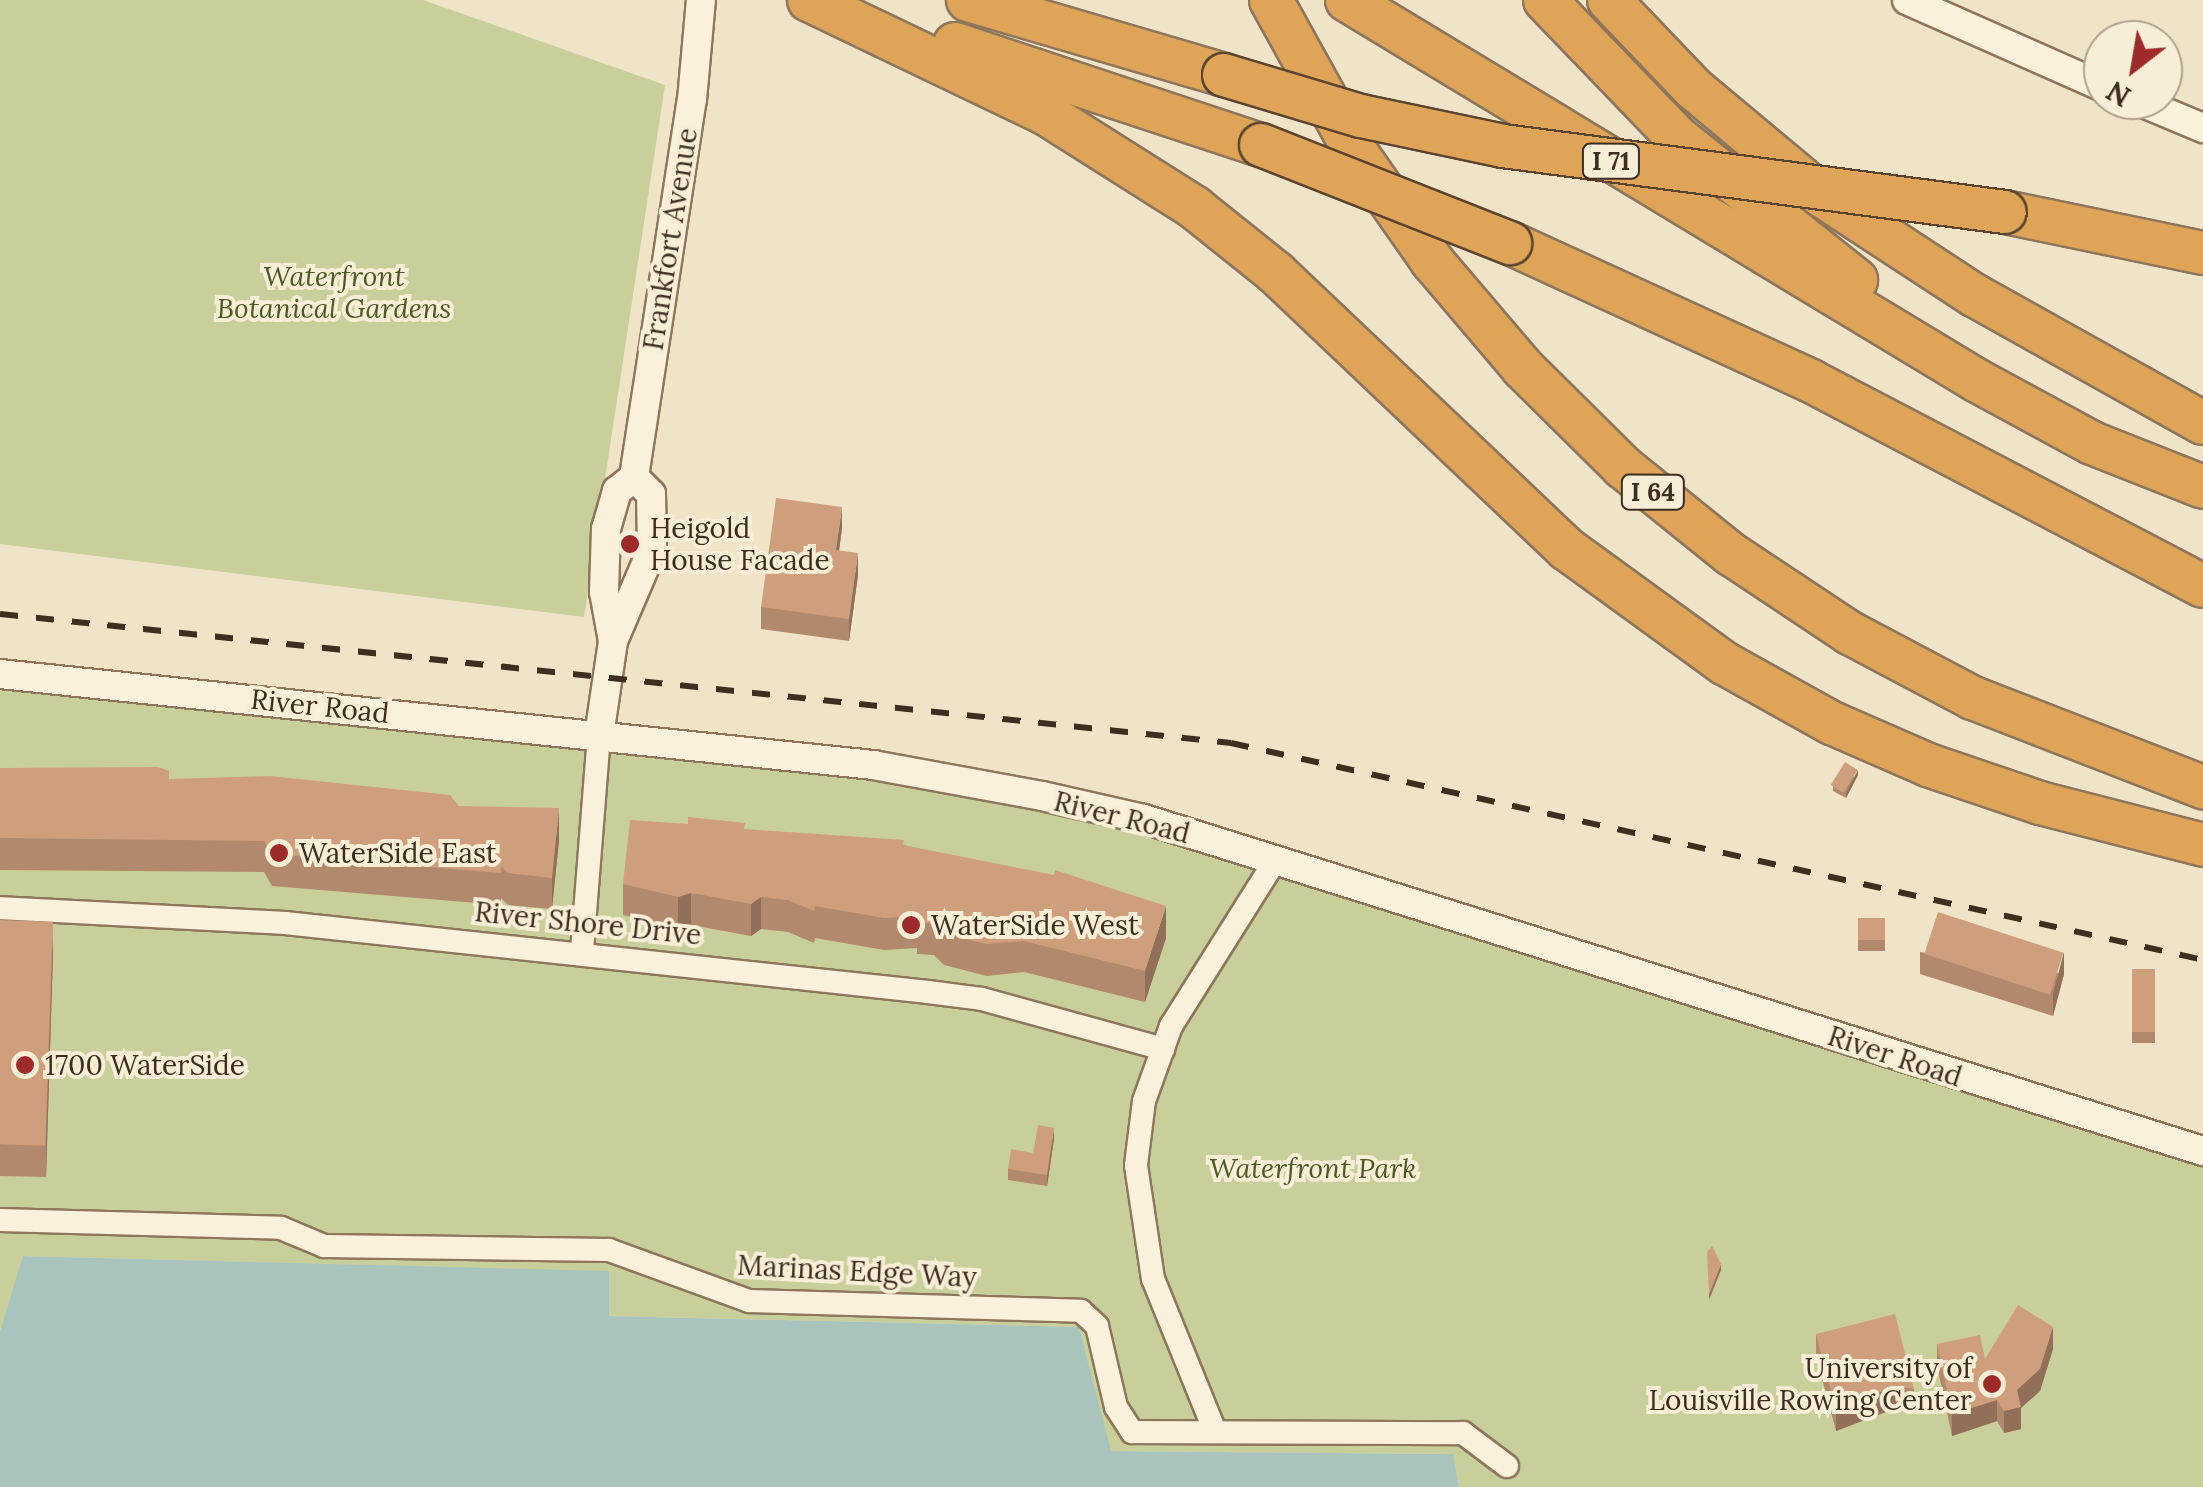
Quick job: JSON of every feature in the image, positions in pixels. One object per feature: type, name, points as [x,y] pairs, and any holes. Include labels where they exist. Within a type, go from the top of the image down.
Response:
[{"type":"highway","points":[[810,0],[1261,146],[1510,243],[1777,364],[2203,586]]},
{"type":"highway","points":[[810,0],[1045,113],[1195,208],[1276,273],[1566,549],[1724,663],[1832,723],[1928,765],[2040,803],[2203,845]]},
{"type":"highway","name":"I 71","points":[[968,0],[1361,116],[1503,146],[2005,212],[2203,254]]},
{"type":"highway","name":"I 64","points":[[1272,0],[1352,148],[1432,262],[1523,368],[1650,489],[1790,594],[1910,666],[2038,725],[2203,787]]},
{"type":"highway","points":[[1545,0],[1678,138],[1816,250],[1958,345],[2203,484]]},
{"type":"highway","points":[[1609,0],[1693,88],[1821,195],[1974,294],[2203,423]]},
{"type":"highway","points":[[1356,6],[1976,380],[2092,443],[2203,484]]},
{"type":"street","name":"Frankfort Avenue","points":[[613,641],[604,592],[606,529],[617,492],[634,476],[692,100],[701,0]]},
{"type":"street","points":[[1908,0],[2083,77]]},
{"type":"street","name":"Frankfort Avenue","points":[[582,952],[599,736],[613,641],[652,550],[651,494],[634,476]]},
{"type":"street","name":"River Road","points":[[0,674],[873,765],[992,786],[1144,819],[2203,1152]]},
{"type":"street","points":[[1214,1429],[1154,1280],[1136,1166],[1144,1101],[1163,1049],[1275,860]]},
{"type":"street","name":"River Shore Drive","points":[[0,908],[285,923],[582,952],[982,1000],[1163,1049]]},
{"type":"street","name":"Marinas Edge Way","points":[[0,1220],[281,1228],[324,1246],[609,1250],[749,1302],[1081,1311],[1096,1326],[1122,1423],[1132,1432],[1214,1429],[1464,1434],[1507,1466]]},
{"type":"green space","name":"Waterfront Botanical Gardens","points":[[0,0],[423,0],[665,85],[584,617],[0,544]]},
{"type":"green space","name":"Waterfront Park","points":[[0,689],[599,736],[1144,819],[2203,1148],[2203,1487],[1459,1487],[1452,1454],[1110,1451],[1079,1327],[609,1316],[609,1272],[24,1256],[0,1331]]},
{"type":"water","points":[[23,1256],[609,1271],[609,1316],[1079,1327],[1111,1451],[1453,1454],[1459,1487],[0,1487],[0,1331]]},
{"type":"building","points":[[776,498],[842,507],[836,550],[858,553],[849,619],[761,607]]},
{"type":"building","points":[[1845,762],[1858,770],[1843,793],[1831,785]]},
{"type":"building","points":[[158,767],[169,771],[169,779],[270,776],[450,795],[459,806],[559,808],[552,878],[508,873],[501,866],[501,873],[272,854],[264,841],[0,838],[0,768]]},
{"type":"building","points":[[688,817],[745,823],[744,829],[904,840],[903,845],[1054,875],[1055,870],[1166,906],[1145,971],[1024,941],[987,944],[944,934],[934,924],[917,922],[918,916],[884,918],[815,906],[814,911],[788,900],[761,897],[751,904],[691,893],[678,897],[623,884],[630,820],[688,824]]},
{"type":"building","points":[[1938,912],[2064,953],[2050,995],[1924,954]]},
{"type":"building","points":[[1858,918],[1885,918],[1885,940],[1858,940]]},
{"type":"building","name":"1700 WaterSide","points":[[0,920],[53,922],[45,1146],[0,1144]]},
{"type":"building","points":[[2132,969],[2155,969],[2155,1032],[2132,1032]]},
{"type":"building","points":[[1038,1125],[1054,1128],[1047,1175],[1008,1169],[1011,1149],[1033,1153]]},
{"type":"building","points":[[1712,1246],[1721,1264],[1709,1294],[1707,1252]]},
{"type":"building","name":"University of Louisville Rowing Center","points":[[2018,1305],[2053,1327],[2040,1369],[2017,1390],[2021,1407],[2004,1411],[1997,1400],[1952,1414],[1937,1344],[1980,1335],[1985,1359]]},
{"type":"building","points":[[1895,1314],[1914,1389],[1896,1386],[1836,1409],[1816,1334]]},
{"type":"railway","points":[[0,614],[1231,743],[2203,960]]},
{"type":"place","name":"Heigold House Facade","points":[[630,544]]},
{"type":"place","name":"WaterSide East","points":[[279,853]]},
{"type":"place","name":"WaterSide West","points":[[911,925]]},
{"type":"place","name":"1700 WaterSide","points":[[25,1065]]},
{"type":"place","name":"University of Louisville Rowing Center","points":[[1992,1384]]}]
